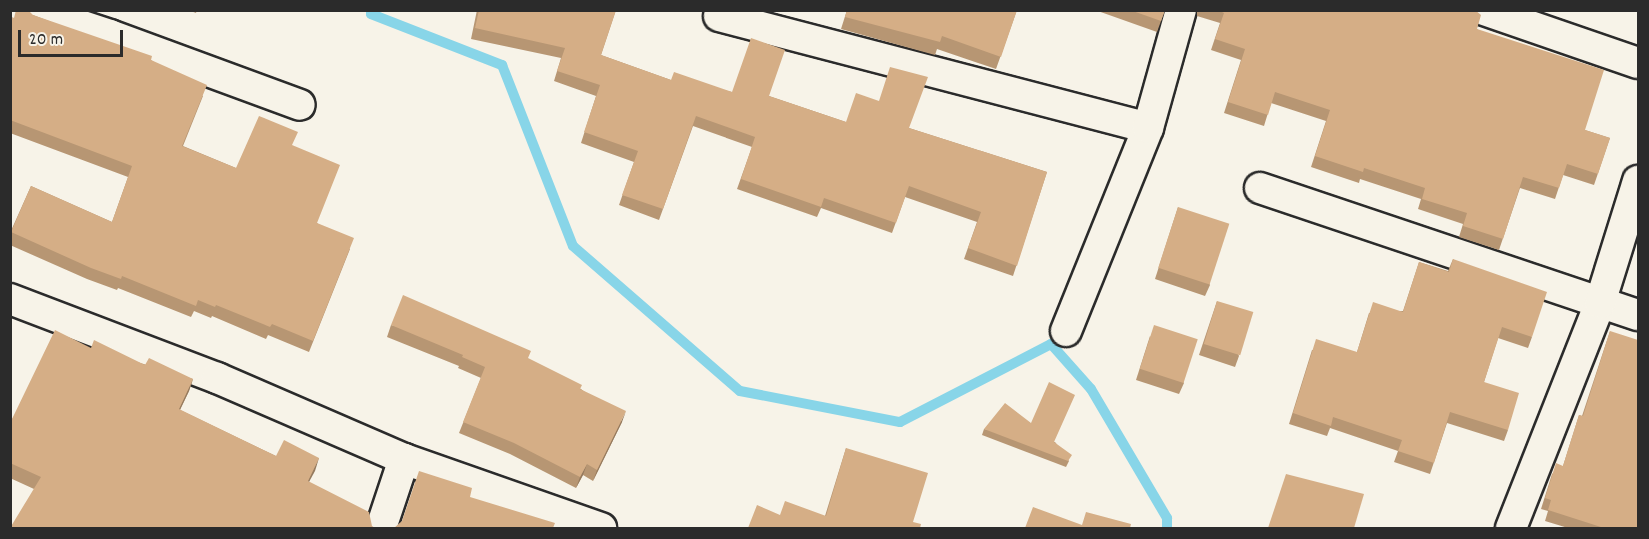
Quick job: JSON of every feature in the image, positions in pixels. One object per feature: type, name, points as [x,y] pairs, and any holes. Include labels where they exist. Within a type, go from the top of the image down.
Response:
[{"type":"street","points":[[34,10],[110,35],[300,105]]},
{"type":"street","points":[[1066,331],[1148,128],[1181,10]]},
{"type":"street","points":[[1484,10],[1638,63]]},
{"type":"street","points":[[719,16],[1148,128]]},
{"type":"street","points":[[1511,528],[1599,303],[1638,181]]},
{"type":"street","points":[[1260,188],[1638,315]]},
{"type":"street","points":[[10,299],[217,378],[404,459],[601,528]]},
{"type":"street","points":[[381,528],[404,459]]},
{"type":"building","points":[[16,10],[28,10],[33,15],[152,56],[151,60],[207,85],[182,146],[236,168],[259,116],[298,132],[292,145],[340,165],[317,223],[354,238],[313,341],[272,324],[270,327],[216,305],[215,307],[198,300],[196,306],[122,276],[121,279],[11,232],[31,186],[112,222],[132,166],[10,120],[10,17],[14,18]]},
{"type":"building","points":[[479,10],[616,10],[601,55],[671,80],[674,72],[732,92],[751,38],[785,50],[769,96],[846,122],[856,93],[879,101],[890,67],[928,77],[909,128],[1047,172],[1017,266],[968,248],[981,212],[909,186],[896,223],[824,198],[821,207],[741,179],[755,137],[696,116],[663,209],[622,195],[638,151],[584,132],[600,85],[557,71],[565,48],[475,28]]},
{"type":"building","points":[[847,10],[1017,10],[1001,57],[942,36],[940,42],[845,17]]},
{"type":"building","points":[[1130,10],[1165,10],[1161,21]]},
{"type":"building","points":[[1218,10],[1475,10],[1481,15],[1477,29],[1604,70],[1585,130],[1610,138],[1598,174],[1567,164],[1559,188],[1523,177],[1503,239],[1463,226],[1467,213],[1422,199],[1425,188],[1364,168],[1363,172],[1315,156],[1330,110],[1275,92],[1268,115],[1228,102],[1245,49],[1215,39],[1224,13]]},
{"type":"building","points":[[1178,207],[1229,224],[1210,285],[1158,268]]},
{"type":"building","points":[[1453,259],[1547,292],[1532,337],[1502,327],[1484,382],[1519,393],[1508,430],[1450,412],[1434,463],[1398,451],[1402,440],[1333,417],[1331,426],[1293,413],[1316,339],[1357,352],[1373,302],[1403,312],[1419,262],[1449,272]]},
{"type":"building","points":[[403,295],[531,351],[528,358],[582,385],[580,389],[626,411],[597,470],[587,464],[580,477],[514,443],[463,422],[485,367],[462,357],[463,355],[391,325]]},
{"type":"building","points":[[1217,301],[1253,312],[1240,355],[1204,344]]},
{"type":"building","points":[[1154,325],[1198,339],[1184,383],[1140,369]]},
{"type":"building","points":[[55,330],[91,348],[94,340],[145,365],[149,358],[193,379],[179,409],[276,456],[284,440],[319,458],[308,481],[369,512],[372,526],[375,528],[10,528],[41,477],[10,463],[10,419]]},
{"type":"building","points":[[1610,331],[1638,340],[1638,528],[1604,528],[1548,510],[1551,500],[1545,498],[1556,463],[1563,466],[1579,415],[1583,416]]},
{"type":"building","points":[[1049,382],[1075,395],[1054,442],[1072,455],[1068,461],[984,429],[1005,403],[1031,423]]},
{"type":"building","points":[[846,448],[928,473],[913,522],[921,524],[920,528],[748,528],[757,505],[780,515],[785,501],[826,516]]},
{"type":"building","points":[[419,471],[472,488],[470,497],[555,523],[553,528],[394,528],[402,521]]},
{"type":"building","points":[[1286,474],[1364,494],[1354,528],[1268,528]]},
{"type":"building","points":[[1033,507],[1082,525],[1086,512],[1131,524],[1130,528],[1025,528]]},
{"type":"waterway","points":[[371,10],[371,14],[502,65],[573,246],[740,391],[900,422],[1051,344],[1091,389],[1167,518],[1167,528]]}]
